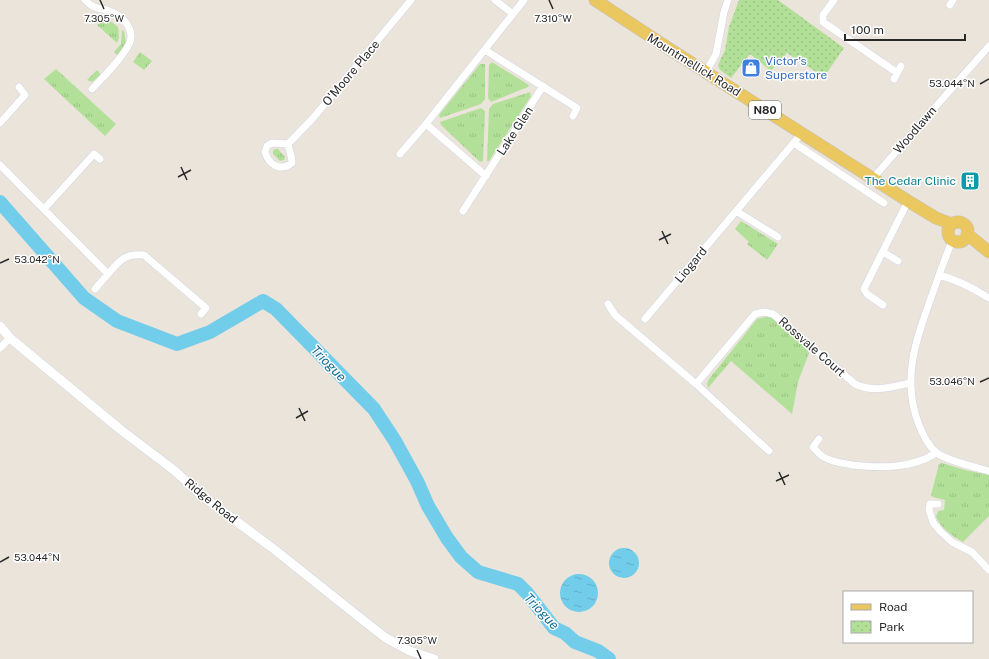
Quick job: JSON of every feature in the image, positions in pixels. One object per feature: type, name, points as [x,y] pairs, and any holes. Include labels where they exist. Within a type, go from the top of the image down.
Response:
[{"type":"main road","name":"Mountmellick Road","points":[[596,0],[706,72],[936,218],[956,234],[988,251]]},
{"type":"street","points":[[85,0],[95,8],[109,10],[120,18],[128,26],[131,38],[122,55],[92,89]]},
{"type":"street","name":"O'Moore Place","points":[[288,144],[314,117],[411,0]]},
{"type":"street","points":[[495,0],[513,14]]},
{"type":"street","points":[[400,154],[426,124],[524,0]]},
{"type":"street","points":[[706,72],[716,54],[724,12],[728,0]]},
{"type":"street","points":[[834,0],[823,15],[823,22],[895,76],[901,66]]},
{"type":"street","name":"Woodlawn","points":[[873,178],[989,46]]},
{"type":"street","points":[[485,50],[577,108],[573,116]]},
{"type":"street","name":"Lake Glen","points":[[463,211],[543,86]]},
{"type":"street","points":[[0,123],[25,95],[18,87]]},
{"type":"street","points":[[426,124],[486,176]]},
{"type":"street","name":"Liogard","points":[[645,318],[802,133]]},
{"type":"street","points":[[794,143],[884,203]]},
{"type":"street","points":[[44,209],[94,154],[100,159]]},
{"type":"street","points":[[0,165],[108,274]]},
{"type":"street","points":[[883,305],[867,294],[864,289],[908,201]]},
{"type":"street","points":[[736,211],[778,237]]},
{"type":"street","points":[[956,234],[939,275],[912,356],[910,383],[914,412],[925,438],[936,453],[989,471]]},
{"type":"street","points":[[883,252],[898,261]]},
{"type":"street","points":[[95,289],[118,263],[132,254],[144,255],[206,308],[201,314]]},
{"type":"street","points":[[939,275],[954,279],[989,298]]},
{"type":"street","points":[[608,304],[615,315],[696,384],[769,450]]},
{"type":"street","name":"Rossvale Court","points":[[696,384],[756,314],[764,312],[773,314],[855,384],[864,388],[876,389],[891,388],[910,383]]},
{"type":"street","name":"Ridge Road","points":[[0,326],[10,338],[116,426],[175,471],[201,495],[275,550],[386,638],[410,652],[434,659]]},
{"type":"street","points":[[0,348],[10,338]]},
{"type":"street","points":[[819,439],[813,447],[822,457],[838,463],[846,464],[875,467],[896,466],[922,461],[936,453]]},
{"type":"street","points":[[938,504],[930,504],[929,510],[933,522],[952,542],[972,552],[989,570]]},
{"type":"green space","points":[[739,0],[778,0],[844,48],[824,77],[787,53],[771,71],[750,54],[731,78],[720,70],[718,65],[725,50],[729,27]]},
{"type":"green space","points":[[107,18],[118,27],[119,37],[117,43],[97,25]]},
{"type":"green space","points":[[122,30],[124,31],[126,43],[120,54],[117,55],[114,52],[121,44]]},
{"type":"green space","points":[[140,52],[152,61],[144,70],[133,62]]},
{"type":"green space","points":[[492,62],[529,85],[528,87],[491,102],[488,98],[489,65]]},
{"type":"green space","points":[[480,64],[485,64],[485,99],[481,104],[440,118],[439,115]]},
{"type":"green space","points":[[56,69],[116,124],[105,136],[44,79]]},
{"type":"green space","points":[[97,70],[100,75],[92,82],[87,80]]},
{"type":"green space","points":[[530,92],[531,96],[489,161],[487,161],[489,109],[493,104]]},
{"type":"green space","points":[[481,108],[485,111],[483,161],[480,162],[441,125],[440,122]]},
{"type":"green space","points":[[275,149],[278,149],[285,157],[284,160],[280,161],[273,154]]},
{"type":"green space","points":[[741,221],[778,244],[767,260],[747,244],[749,242],[735,229]]},
{"type":"green space","points":[[769,316],[809,348],[809,353],[798,382],[792,414],[731,361],[708,388],[707,384],[709,379],[757,319]]},
{"type":"green space","points":[[942,463],[989,475],[989,516],[963,542],[948,532],[936,517],[938,511],[944,510],[945,500],[933,497],[931,495],[939,464]]},
{"type":"water","points":[[624,548],[635,552],[639,563],[635,574],[624,578],[613,574],[609,563],[613,552]]},
{"type":"water","points":[[579,574],[589,577],[595,583],[598,593],[595,603],[589,609],[579,612],[569,609],[563,603],[560,593],[563,583],[569,577]]},
{"type":"waterway","name":"Triogue","points":[[0,202],[84,298],[117,321],[177,344],[210,332],[263,301],[276,309],[374,409],[395,441],[417,481],[428,506],[447,538],[461,557],[478,572],[518,584],[527,593],[554,628],[565,633],[575,642],[598,651],[609,659]]},
{"type":"place","name":"Victor's Superstore","points":[[751,68]]},
{"type":"place","name":"The Cedar Clinic","points":[[970,181]]}]
